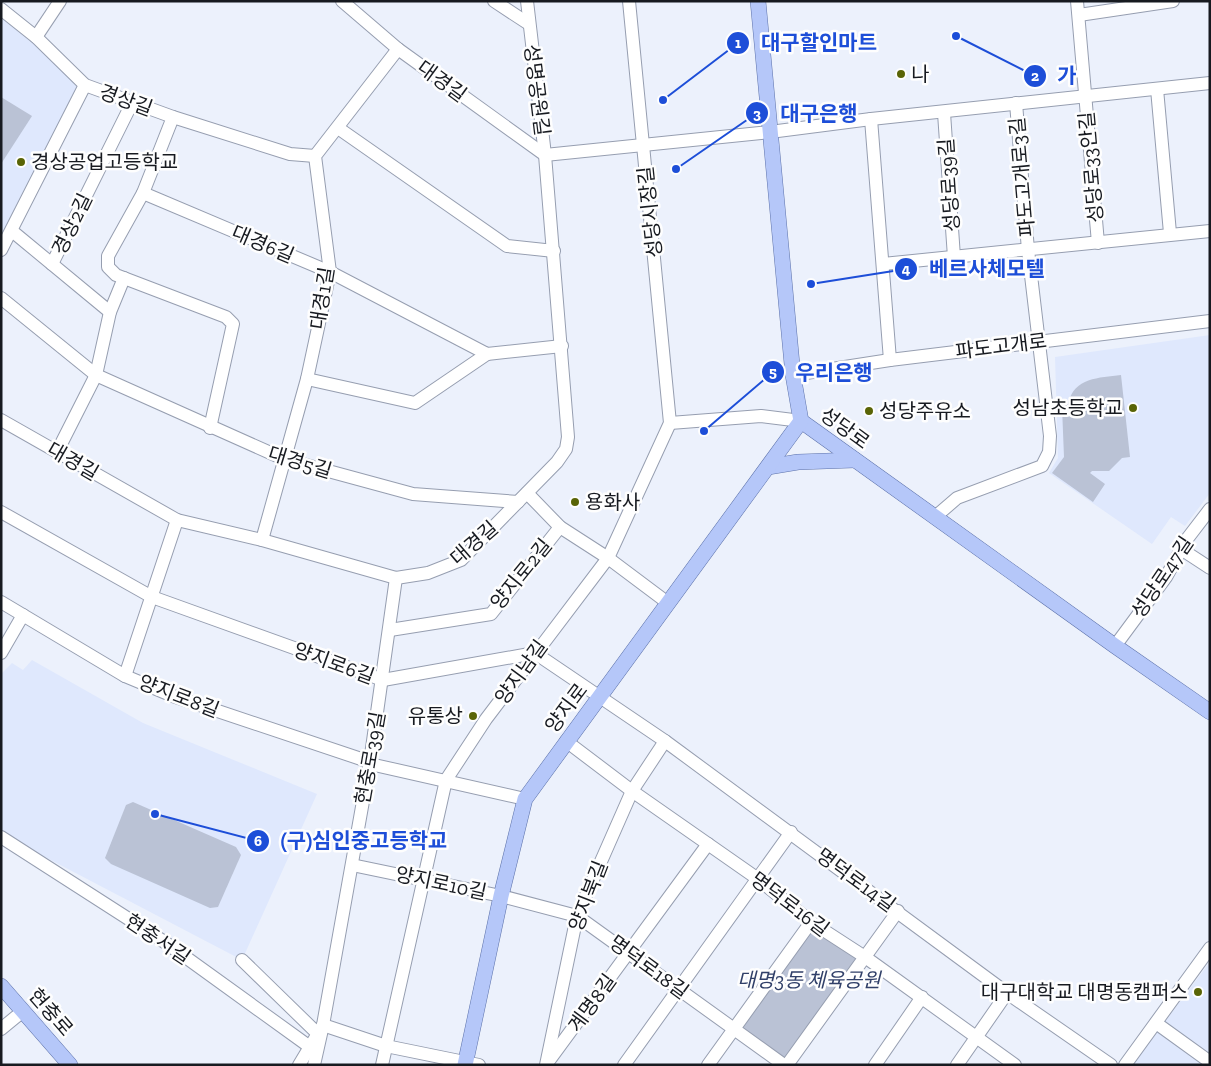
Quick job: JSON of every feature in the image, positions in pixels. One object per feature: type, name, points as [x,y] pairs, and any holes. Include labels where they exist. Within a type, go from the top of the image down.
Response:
[{"type":"main road","name":"성당로","points":[[758,1],[793,376],[801,421],[1210,712]]},
{"type":"main road","name":"양지로","points":[[470,1064],[501,896],[525,799],[801,421]]},
{"type":"main road","points":[[768,467],[798,462],[856,460]]},
{"type":"main road","name":"현충로","points":[[1,986],[70,1065]]},
{"type":"street","points":[[36,37],[60,1]]},
{"type":"street","name":"대경길","points":[[1,420],[177,520],[262,540],[396,578],[428,573],[461,560],[557,462],[566,449],[568,437],[545,155],[398,49],[342,1]]},
{"type":"street","name":"성명공원길","points":[[494,1],[529,24]]},
{"type":"street","name":"성명공원길","points":[[527,1],[545,155]]},
{"type":"street","name":"성당시장길","points":[[629,1],[670,423]]},
{"type":"street","name":"성당로33안길","points":[[1077,1],[1098,243]]},
{"type":"street","points":[[1079,15],[1173,1]]},
{"type":"street","points":[[1,9],[36,37],[85,85]]},
{"type":"street","points":[[315,156],[398,49]]},
{"type":"street","name":"성당로39길","points":[[770,132],[1086,95],[1210,83]]},
{"type":"street","name":"경상길","points":[[1,250],[85,85],[173,117],[290,154],[315,156]]},
{"type":"street","points":[[1157,89],[1170,233]]},
{"type":"street","name":"경상2길","points":[[52,264],[132,102]]},
{"type":"street","name":"파도고개로3길","points":[[935,517],[957,498],[1042,466],[1047,461],[1050,436],[1028,250],[1016,103]]},
{"type":"street","name":"성당로39길","points":[[944,113],[954,258]]},
{"type":"street","points":[[173,117],[143,194],[108,256],[108,267],[116,275],[226,317],[233,324],[210,428]]},
{"type":"street","points":[[871,119],[890,360]]},
{"type":"street","points":[[338,128],[507,246],[554,252]]},
{"type":"street","points":[[545,155],[770,132]]},
{"type":"street","name":"대경1길","points":[[262,540],[307,379],[330,272],[315,156]]},
{"type":"street","name":"대경6길","points":[[143,194],[330,272],[487,354]]},
{"type":"street","name":"경상2길","points":[[12,231],[110,312]]},
{"type":"street","points":[[883,264],[1098,243],[1170,233],[1210,231]]},
{"type":"street","points":[[57,452],[96,375],[110,312],[124,278]]},
{"type":"street","name":"대경5길","points":[[1,298],[96,375],[210,428],[284,459],[413,494],[523,498]]},
{"type":"street","name":"파도고개로","points":[[793,376],[890,360],[1210,321]]},
{"type":"street","points":[[307,379],[415,403],[487,354],[562,346]]},
{"type":"street","points":[[670,423],[761,416],[801,421]]},
{"type":"street","name":"양지남길","points":[[382,1065],[446,780],[486,719],[608,558],[670,423]]},
{"type":"street","name":"양지로2길","points":[[523,498],[560,527],[608,558],[668,603]]},
{"type":"street","name":"성당로47길","points":[[1115,646],[1166,577],[1181,549],[1210,509]]},
{"type":"street","name":"양지로6길","points":[[1,512],[152,597],[383,680],[535,653]]},
{"type":"street","points":[[125,676],[177,520]]},
{"type":"street","name":"양지로2길","points":[[390,630],[492,614],[560,527]]},
{"type":"street","points":[[1181,549],[1210,568]]},
{"type":"street","name":"현충로39길","points":[[314,1065],[370,763],[396,578]]},
{"type":"street","name":"양지로8길","points":[[1,602],[125,676],[173,696],[370,763],[525,799]]},
{"type":"street","points":[[1,653],[23,615]]},
{"type":"street","points":[[535,653],[599,697]]},
{"type":"street","name":"명덕로14길","points":[[599,697],[791,832],[1007,992],[1111,1065]]},
{"type":"street","name":"명덕로16길","points":[[566,741],[758,879],[811,922],[865,957],[1016,1065]]},
{"type":"street","name":"양지북길","points":[[546,1065],[577,916],[632,790],[665,742]]},
{"type":"street","points":[[624,1065],[791,832]]},
{"type":"street","name":"현충서길","points":[[1,838],[166,943],[310,1047]]},
{"type":"street","name":"계명8길","points":[[546,1065],[708,844]]},
{"type":"street","name":"양지로10길","points":[[352,865],[501,896]]},
{"type":"street","name":"명덕로18길","points":[[501,896],[577,916],[785,1065]]},
{"type":"street","points":[[785,1065],[898,911]]},
{"type":"street","points":[[708,1065],[811,922]]},
{"type":"street","points":[[1125,1065],[1210,948]]},
{"type":"street","points":[[242,960],[321,1030],[470,1064]]},
{"type":"street","points":[[957,1065],[1007,992]]},
{"type":"street","points":[[875,1065],[922,997]]},
{"type":"street","points":[[1,1029],[23,1011]]},
{"type":"street","points":[[1156,1023],[1210,1062]]},
{"type":"street","name":"현충로39길","points":[[299,1065],[321,1030]]},
{"type":"shaded area","name":"경상공업고등학교","points":[[1,12],[80,86],[1,238]]},
{"type":"shaded area","name":"성남초등학교","points":[[1210,335],[1210,493],[1185,526],[1171,517],[1152,544],[1049,473],[1058,458],[1055,357]]},
{"type":"shaded area","points":[[32,660],[143,723],[317,794],[242,960],[1,834],[1,674],[12,663],[23,670]]},
{"type":"shaded area","name":"대구대학교 대명동캠퍼스","points":[[1210,962],[1210,1065],[1133,1065],[1164,1023]]},
{"type":"green space","points":[[1,97],[32,116],[1,164]]},
{"type":"green space","points":[[1121,375],[1130,457],[1122,458],[1109,471],[1092,471],[1090,473],[1105,484],[1093,502],[1052,473],[1064,457],[1062,407],[1068,404],[1076,388],[1088,380]]},
{"type":"green space","points":[[133,802],[236,847],[241,855],[218,907],[210,908],[111,864],[105,858],[126,805]]},
{"type":"green space","name":"대명3동 체육공원","points":[[811,922],[865,957],[787,1065],[735,1029]]},
{"type":"place","name":"가","points":[[956,36]]},
{"type":"place","name":"나","points":[[901,74]]},
{"type":"place","name":"대구할인마트","points":[[663,100]]},
{"type":"place","name":"경상공업고등학교","points":[[21,162]]},
{"type":"place","name":"대구은행","points":[[676,169]]},
{"type":"place","name":"베르사체모텔","points":[[811,284]]},
{"type":"place","name":"성남초등학교","points":[[1133,408]]},
{"type":"place","name":"성당주유소","points":[[869,411]]},
{"type":"place","name":"우리은행","points":[[704,431]]},
{"type":"place","name":"용화사","points":[[575,502]]},
{"type":"place","name":"유통상","points":[[473,716]]},
{"type":"place","name":"(구)심인중고등학교","points":[[155,814]]},
{"type":"place","name":"대구대학교 대명동캠퍼스","points":[[1198,992]]}]
